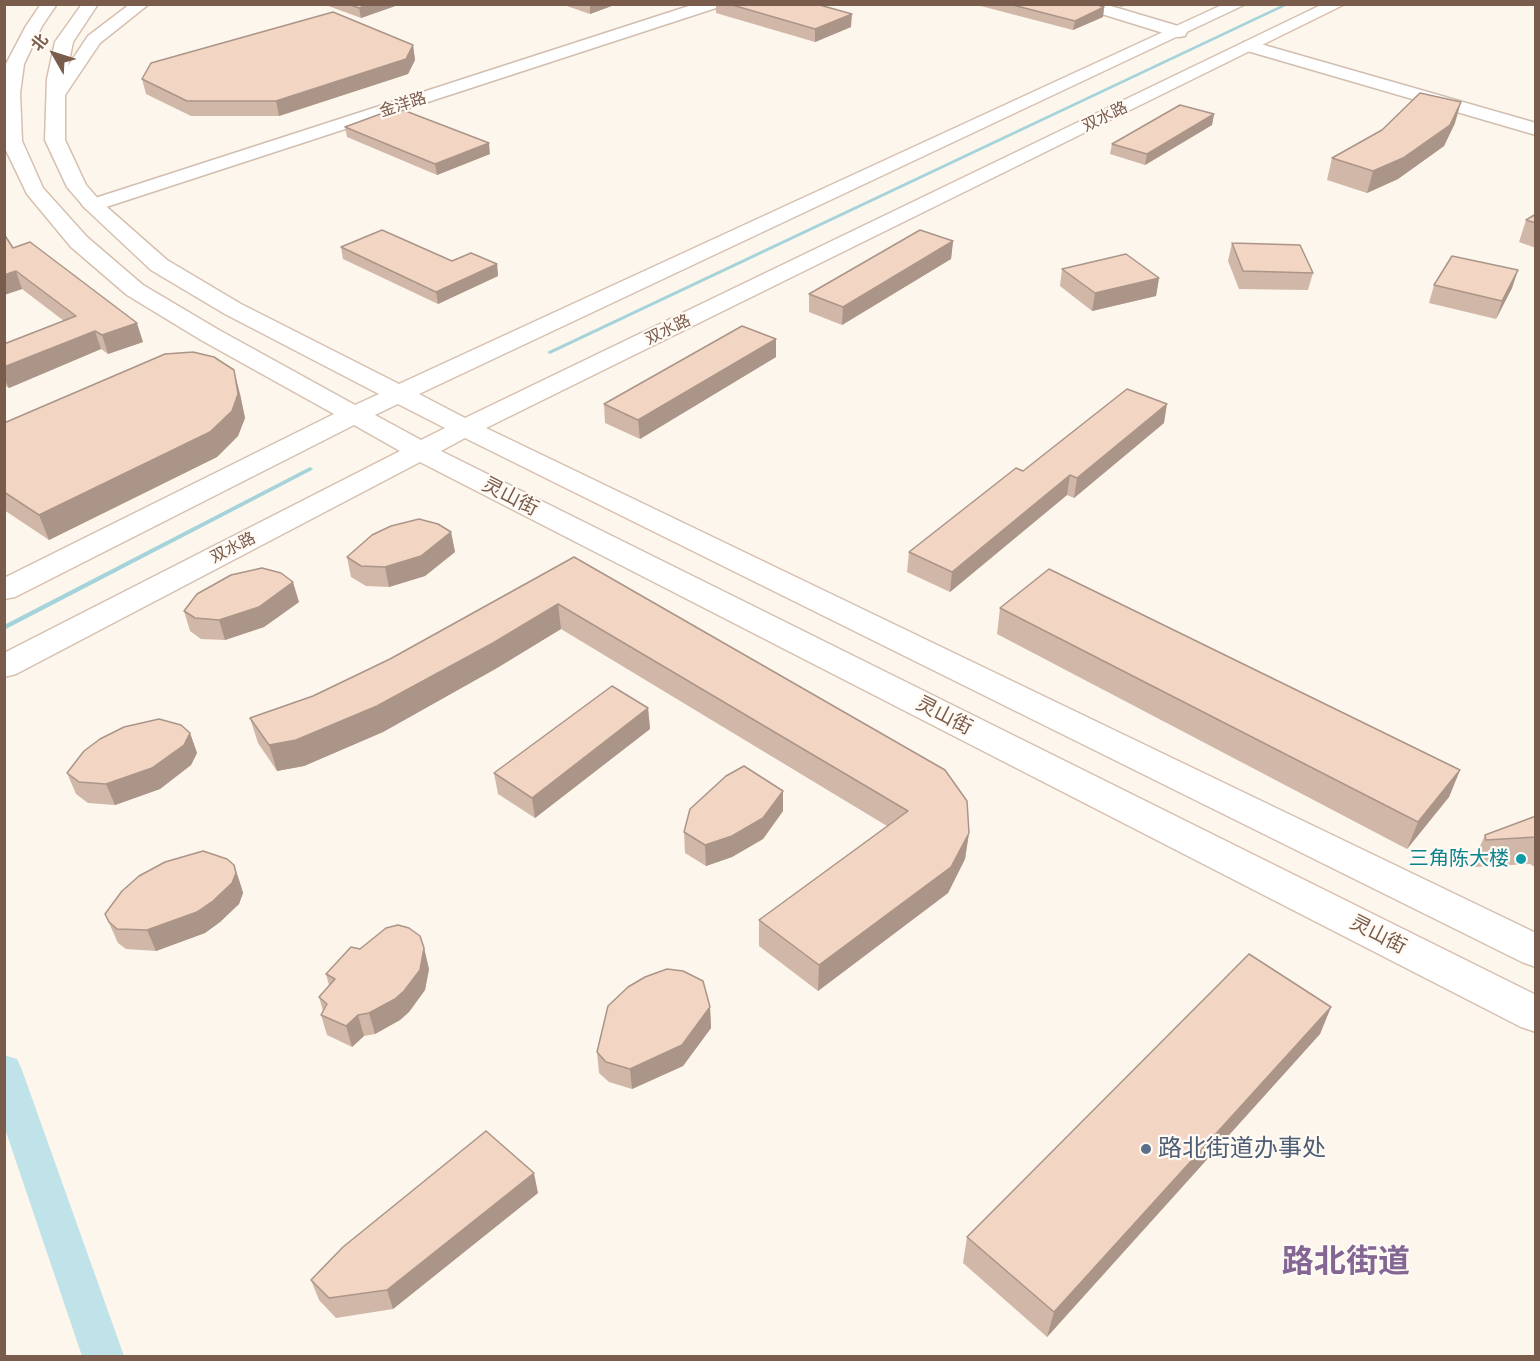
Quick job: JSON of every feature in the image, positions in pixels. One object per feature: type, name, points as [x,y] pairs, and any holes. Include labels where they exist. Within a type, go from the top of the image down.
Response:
[{"type":"main road","name":"灵山街","points":[[49,4],[10,56],[12,141],[34,190],[79,243],[135,290],[210,335],[420,451],[1536,1014]]},
{"type":"main road","points":[[90,4],[64,42],[56,79],[55,140],[77,187],[93,205],[159,265],[233,309],[465,428],[1536,951]]},
{"type":"main road","points":[[56,97],[94,40],[141,4]]},
{"type":"main road","name":"金洋路","points":[[93,205],[713,4]]},
{"type":"main road","points":[[1085,4],[1179,32]]},
{"type":"main road","points":[[4,590],[354,415],[1238,4]]},
{"type":"main road","name":"双水路","points":[[6,666],[465,428],[1337,4]]},
{"type":"main road","points":[[1250,46],[1536,129]]},
{"type":"building","points":[[348,4],[370,4],[359,8]]},
{"type":"building","points":[[729,4],[816,4],[852,14],[815,29]]},
{"type":"building","points":[[1009,4],[1094,4],[1104,7],[1075,21]]},
{"type":"building","points":[[333,12],[413,45],[406,59],[276,101],[187,101],[142,79],[151,63]]},
{"type":"building","points":[[1420,93],[1461,102],[1450,125],[1403,158],[1373,171],[1332,158],[1382,130]]},
{"type":"building","points":[[1180,105],[1214,114],[1147,154],[1112,144]]},
{"type":"building","points":[[403,110],[489,143],[435,164],[345,127],[383,113],[389,116]]},
{"type":"building","points":[[1536,214],[1536,223],[1526,220]]},
{"type":"building","points":[[382,230],[452,261],[471,253],[497,264],[436,292],[341,247]]},
{"type":"building","points":[[920,230],[953,241],[843,307],[809,294]]},
{"type":"building","points":[[4,234],[13,248],[30,242],[137,323],[102,335],[95,331],[4,367],[4,344],[76,316],[16,271],[4,275]]},
{"type":"building","points":[[1232,243],[1300,245],[1313,273],[1243,271]]},
{"type":"building","points":[[1126,254],[1159,278],[1095,293],[1062,269]]},
{"type":"building","points":[[1452,256],[1518,270],[1502,301],[1434,285]]},
{"type":"building","points":[[742,326],[776,339],[638,420],[604,404]]},
{"type":"building","points":[[193,352],[214,357],[234,370],[238,394],[232,411],[210,432],[39,515],[4,492],[4,423],[165,354]]},
{"type":"building","points":[[1127,389],[1167,404],[1077,478],[1070,475],[952,572],[909,552],[1016,468],[1023,471]]},
{"type":"building","points":[[419,519],[438,524],[451,532],[421,556],[385,567],[361,566],[347,557],[372,535],[391,526]]},
{"type":"building","points":[[574,557],[945,770],[967,801],[969,833],[951,867],[819,965],[759,920],[908,811],[558,604],[493,643],[377,706],[296,740],[269,745],[250,718],[313,696],[390,659]]},
{"type":"building","points":[[262,568],[281,573],[293,582],[259,607],[219,620],[195,618],[184,611],[197,594],[231,575]]},
{"type":"building","points":[[1049,569],[1460,770],[1418,822],[1000,608]]},
{"type":"building","points":[[612,686],[648,708],[532,798],[494,773]]},
{"type":"building","points":[[159,719],[181,725],[190,733],[184,745],[152,768],[106,784],[79,782],[67,773],[84,751],[100,739],[124,727]]},
{"type":"building","points":[[744,766],[783,791],[763,818],[732,836],[705,845],[684,832],[690,809],[726,776]]},
{"type":"building","points":[[1536,816],[1536,837],[1486,840],[1485,835]]},
{"type":"building","points":[[203,851],[227,859],[234,865],[236,873],[232,883],[213,901],[197,912],[147,930],[117,929],[109,922],[105,914],[122,891],[139,876],[165,862]]},
{"type":"building","points":[[398,925],[409,928],[420,936],[424,948],[420,970],[404,991],[395,999],[369,1013],[358,1015],[346,1026],[321,1015],[327,1004],[319,997],[335,979],[326,974],[351,947],[360,949],[386,928]]},
{"type":"building","name":"路北街道办事处","points":[[1249,954],[1331,1007],[1054,1312],[967,1237]]},
{"type":"building","points":[[667,969],[683,971],[703,981],[710,1007],[682,1045],[630,1069],[606,1062],[597,1052],[608,1006],[628,987],[645,977]]},
{"type":"building","points":[[486,1131],[534,1173],[387,1290],[329,1298],[311,1280],[343,1247]]},
{"type":"waterway","points":[[550,352],[1288,4]]},
{"type":"waterway","points":[[4,628],[310,469]]},
{"type":"waterway","points":[[4,1070],[103,1356]]},
{"type":"place","name":"三角陈大楼","points":[[1521,859]]},
{"type":"place","name":"路北街道办事处","points":[[1146,1149]]},
{"type":"district","name":"路北街道","points":[[1346,1263]]}]
